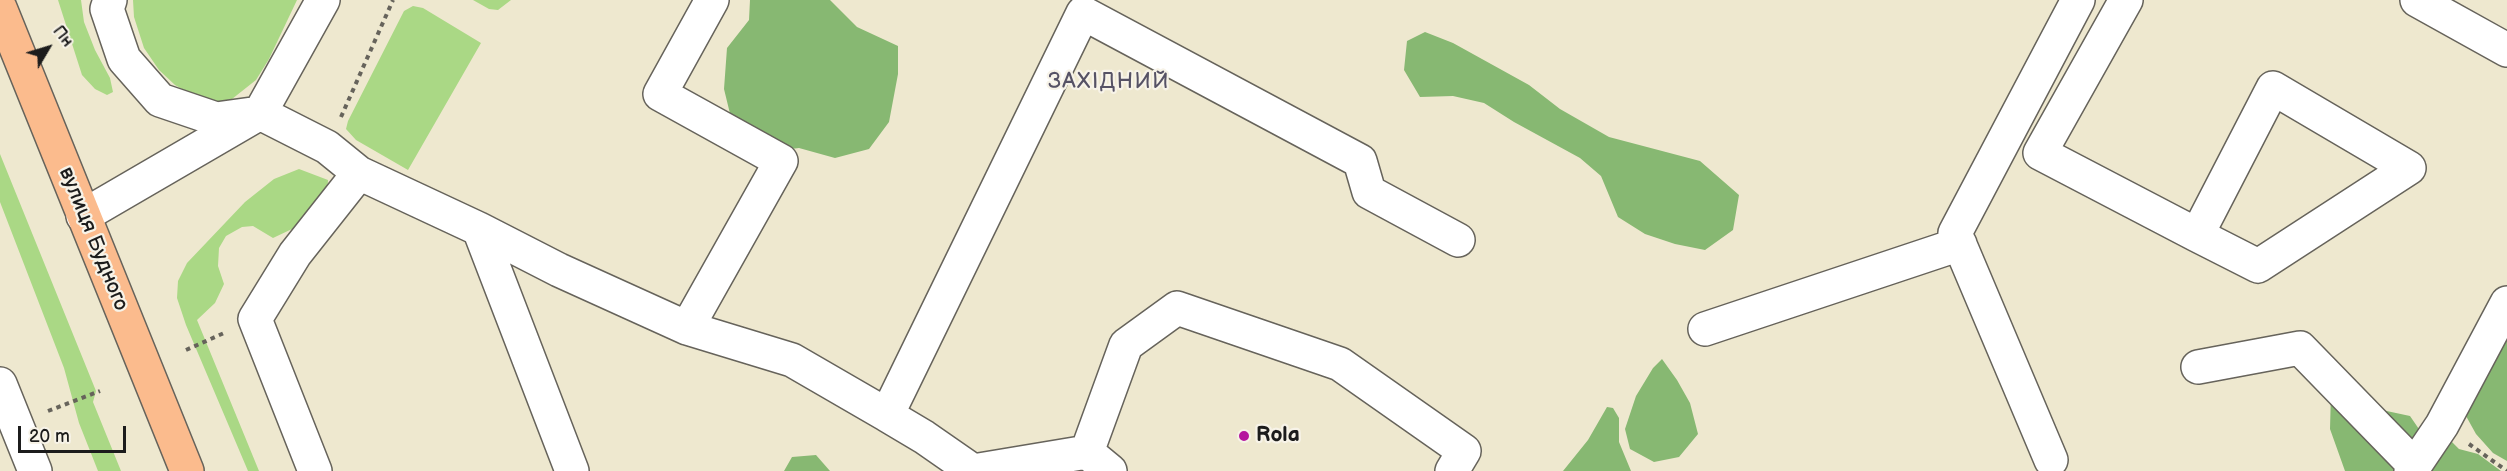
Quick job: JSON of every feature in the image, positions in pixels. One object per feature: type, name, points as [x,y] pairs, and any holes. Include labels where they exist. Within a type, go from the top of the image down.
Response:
[{"type":"highway","name":"вулиця Будного","points":[[0,8],[187,471]]},
{"type":"street","points":[[110,0],[107,9],[124,59],[160,100],[216,119],[260,113],[327,147],[359,173],[479,229],[559,270],[687,328],[792,360],[924,437],[973,471],[1098,461],[1126,345],[1177,308],[1340,364],[1464,451],[1452,471]]},
{"type":"street","points":[[83,216],[260,113],[323,0]]},
{"type":"street","points":[[687,328],[781,161],[660,94],[712,0]]},
{"type":"street","points":[[2046,467],[1955,233],[2078,0]]},
{"type":"street","points":[[2126,0],[2040,153],[2197,235],[2258,266],[2409,168],[2273,88],[2197,235]]},
{"type":"street","points":[[2417,0],[2507,50]]},
{"type":"street","points":[[886,415],[1071,6],[1360,161],[1369,192],[1458,240]]},
{"type":"street","points":[[315,471],[255,319],[295,254],[359,173]]},
{"type":"street","points":[[479,229],[572,471]]},
{"type":"street","points":[[1705,328],[1960,244]]},
{"type":"street","points":[[2199,367],[2301,348],[2413,469],[2442,425],[2507,303]]},
{"type":"street","points":[[1,391],[17,423],[35,471]]},
{"type":"path","points":[[327,147],[393,0]]},
{"type":"path","points":[[17,423],[100,391]]},
{"type":"path","points":[[2442,425],[2507,471]]},
{"type":"green space","points":[[58,0],[81,0],[84,22],[95,50],[110,78],[113,92],[107,95],[95,89],[82,75]]},
{"type":"green space","points":[[133,0],[297,0],[269,59],[256,80],[232,99],[220,102],[199,99],[175,85],[159,70],[144,48],[134,17]]},
{"type":"green space","points":[[473,0],[511,0],[498,10],[489,9]]},
{"type":"green space","points":[[750,0],[830,0],[857,27],[898,46],[898,74],[889,122],[869,149],[835,158],[799,148],[758,153],[733,126],[724,89],[727,48],[749,20]]},
{"type":"green space","points":[[413,6],[423,8],[481,43],[408,170],[356,140],[346,129],[404,11]]},
{"type":"green space","points":[[1425,32],[1453,43],[1529,85],[1560,109],[1609,137],[1700,161],[1739,195],[1733,230],[1705,250],[1675,244],[1645,234],[1618,217],[1601,176],[1580,158],[1484,103],[1453,96],[1420,97],[1404,70],[1407,41]]},
{"type":"green space","points":[[0,154],[96,391],[93,402],[121,471],[98,471],[79,423],[64,368],[0,202]]},
{"type":"green space","points":[[299,169],[328,180],[327,196],[311,220],[273,238],[253,226],[242,227],[226,236],[219,248],[218,266],[224,284],[215,303],[197,320],[259,471],[248,471],[186,325],[177,298],[178,281],[187,263],[245,202],[274,179]]},
{"type":"green space","points":[[2507,338],[2507,461],[2493,453],[2476,434],[2466,416],[2470,394]]},
{"type":"green space","points":[[1662,359],[1690,403],[1698,434],[1679,457],[1654,462],[1630,449],[1625,429],[1636,396],[1653,368]]},
{"type":"green space","points":[[2331,392],[2382,410],[2410,416],[2423,435],[2404,471],[2345,471],[2330,429]]},
{"type":"green space","points":[[1607,407],[1613,408],[1619,418],[1619,442],[1631,471],[1563,471],[1588,440]]},
{"type":"green space","points":[[2452,442],[2459,449],[2478,454],[2501,471],[2428,471],[2436,456]]},
{"type":"green space","points":[[816,455],[830,471],[784,471],[792,457]]},
{"type":"place","name":"Rola","points":[[1244,436]]},
{"type":"district","name":"ЗАХІДНИЙ","points":[[1109,82]]}]
